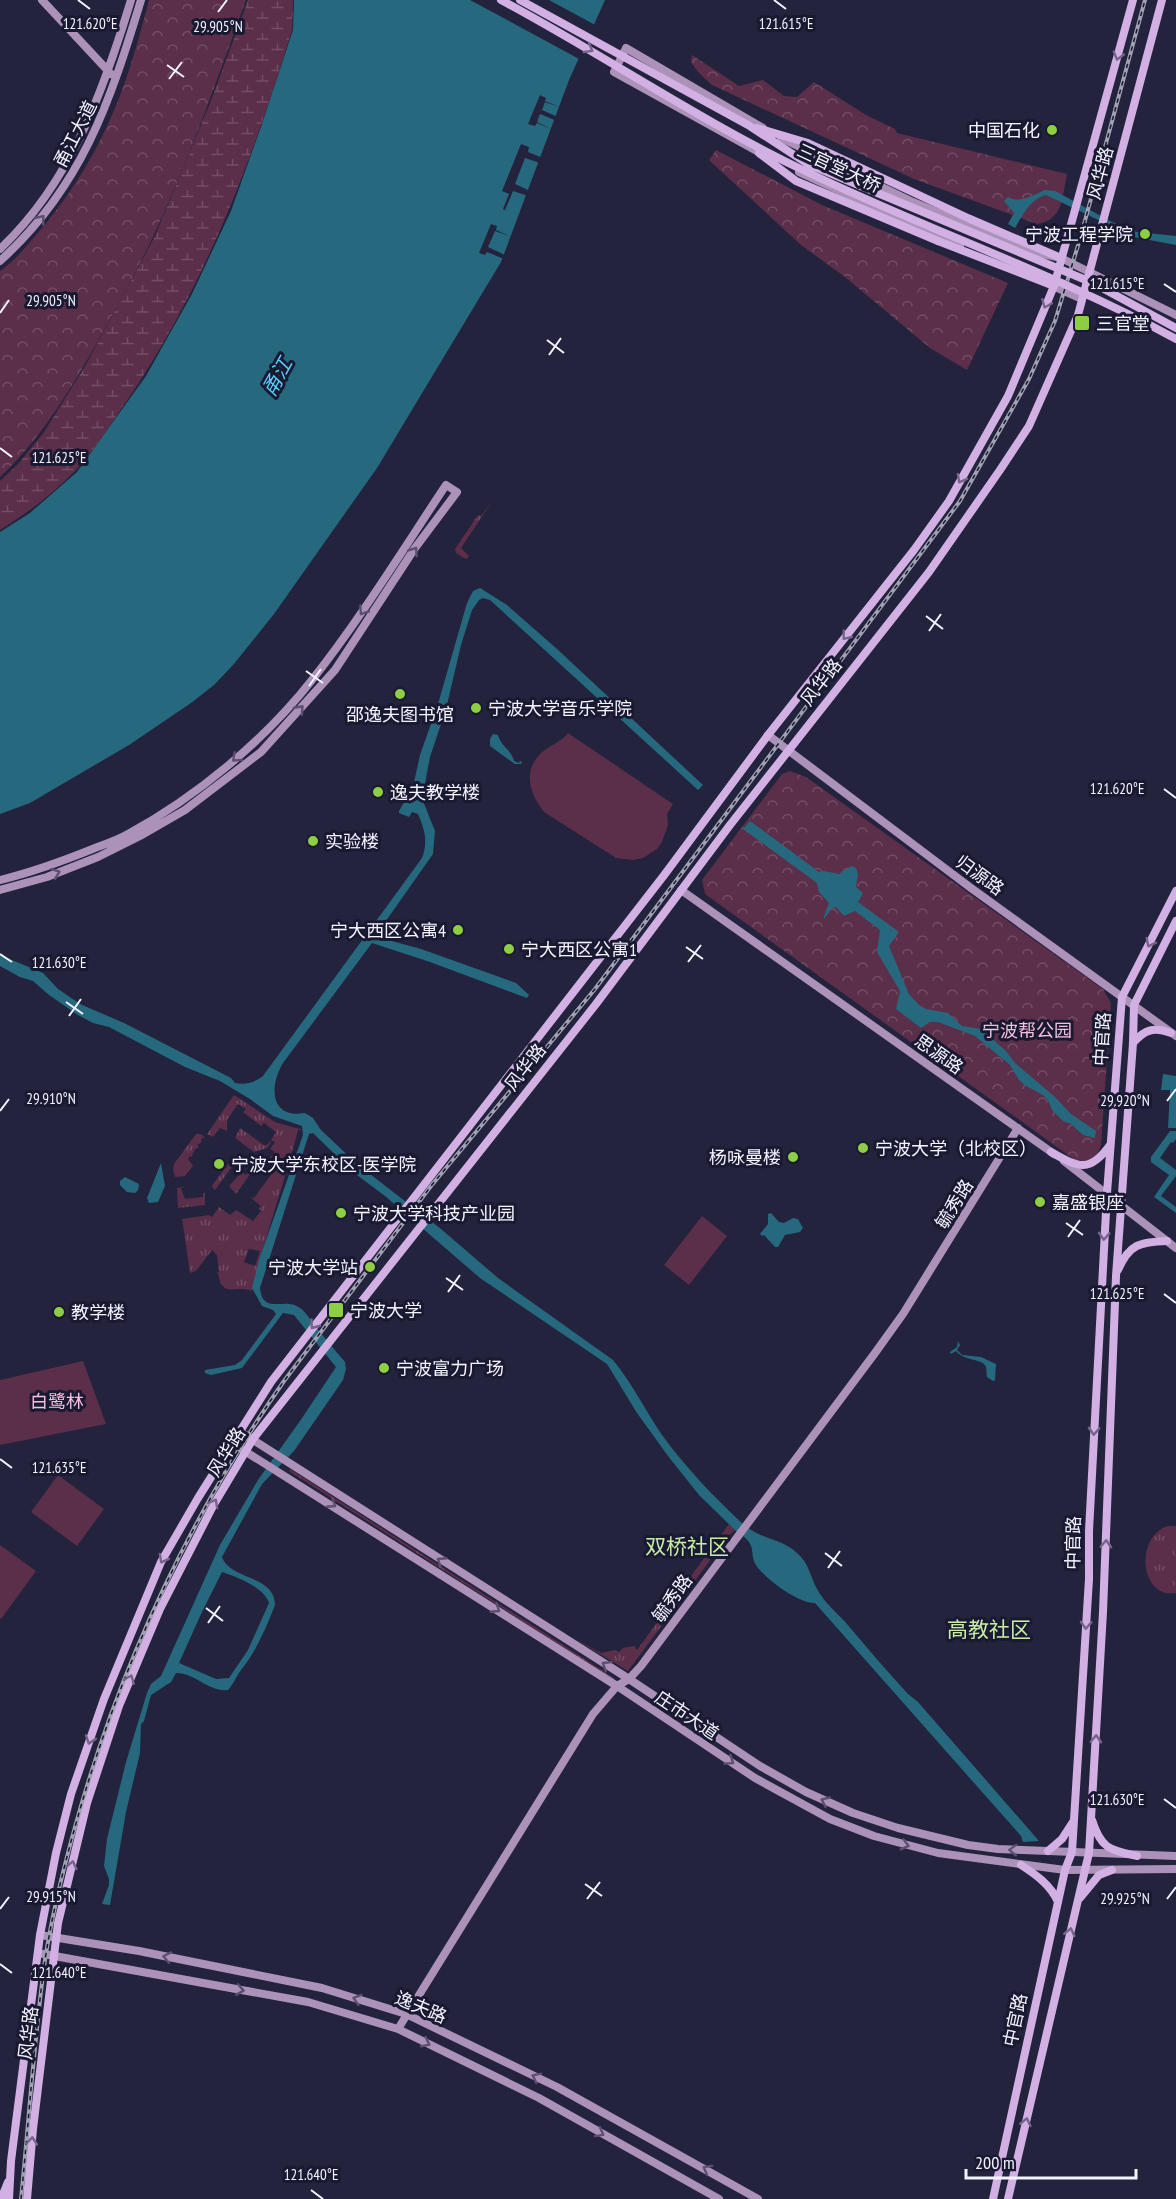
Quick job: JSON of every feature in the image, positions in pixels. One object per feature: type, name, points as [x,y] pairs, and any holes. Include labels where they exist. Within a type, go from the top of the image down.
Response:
[{"type":"main road","name":"三官堂大桥","points":[[501,0],[550,26],[742,140],[870,202],[1100,301],[1176,339]]},
{"type":"main road","name":"三官堂大桥","points":[[520,0],[748,125],[808,164],[1093,283],[1176,328]]},
{"type":"main road","name":"风华路","points":[[9,2199],[11,2161],[40,1935],[56,1853],[71,1794],[104,1699],[161,1562],[271,1382],[665,874],[768,735],[949,501],[1008,396],[1054,286],[1134,0]]},
{"type":"main road","name":"风华路","points":[[29,2199],[30,2171],[54,1956],[87,1803],[119,1706],[160,1609],[213,1506],[245,1450],[257,1441],[596,1004],[788,751],[929,572],[1029,426],[1078,315],[1162,0]]},
{"type":"main road","points":[[748,125],[808,142],[970,219],[1061,258]]},
{"type":"main road","points":[[742,140],[796,181],[938,241],[1054,286]]},
{"type":"main road","name":"中官路","points":[[993,2199],[1065,1870],[1072,1852],[1088,1588],[1107,1193],[1122,997],[1176,891]]},
{"type":"main road","name":"中官路","points":[[1008,2199],[1089,1853],[1104,1612],[1116,1276],[1134,1005],[1176,921]]},
{"type":"main road","points":[[1133,1043],[1141,1034],[1150,1030],[1158,1029],[1174,1034]]},
{"type":"main road","points":[[1051,1152],[1068,1162],[1085,1166],[1098,1161],[1111,1144]]},
{"type":"main road","points":[[1116,1276],[1130,1249],[1143,1242],[1167,1241]]},
{"type":"main road","points":[[1091,1816],[1103,1843],[1112,1851],[1137,1856]]},
{"type":"main road","points":[[1048,1851],[1062,1839],[1074,1819]]},
{"type":"main road","points":[[1021,1864],[1036,1875],[1058,1902]]},
{"type":"main road","points":[[1077,1901],[1099,1875],[1112,1870]]},
{"type":"main road","points":[[1,2199],[11,2173]]},
{"type":"street","points":[[42,0],[116,80]]},
{"type":"street","name":"甬江大道","points":[[0,249],[23,228],[58,180],[100,95],[131,0]]},
{"type":"street","name":"甬江大道","points":[[0,261],[40,221],[79,164],[116,80],[141,0]]},
{"type":"street","points":[[1082,299],[830,188],[738,142],[614,72],[626,48],[769,131],[902,197],[1030,251],[1061,258],[1176,315]]},
{"type":"street","points":[[0,880],[39,871],[127,835],[180,803],[233,762],[278,719],[311,682],[410,543],[446,485],[457,492],[415,548],[335,670],[261,752],[184,810],[140,836],[98,857],[47,877],[0,890]]},
{"type":"street","name":"归源路","points":[[768,735],[971,888],[1174,1034]]},
{"type":"street","name":"思源路","points":[[681,890],[1018,1128],[1107,1193],[1176,1248]]},
{"type":"street","name":"毓秀路","points":[[398,2029],[593,1714],[617,1686],[628,1680],[641,1666],[903,1314],[1018,1128]]},
{"type":"street","name":"庄市大道","points":[[240,1431],[760,1766],[806,1792],[853,1813],[898,1828],[968,1845],[998,1849],[1176,1856]]},
{"type":"street","name":"庄市大道","points":[[232,1443],[617,1686],[755,1778],[830,1819],[892,1841],[938,1853],[1065,1870],[1176,1869]]},
{"type":"street","name":"逸夫路","points":[[40,1935],[139,1951],[322,1988],[406,2014],[557,2087],[758,2199]]},
{"type":"street","name":"逸夫路","points":[[38,1953],[308,2002],[398,2029],[540,2098],[719,2199]]},
{"type":"green space","points":[[149,0],[246,0],[191,149],[140,263],[66,395],[42,430],[0,477],[0,271],[22,251],[55,212],[91,158],[126,79]]},
{"type":"green space","points":[[248,0],[293,0],[292,30],[242,176],[202,269],[154,359],[89,455],[49,495],[0,530],[0,481],[19,463],[44,432],[84,368],[155,236],[212,98]]},
{"type":"green space","points":[[692,55],[739,86],[763,80],[784,96],[797,97],[814,82],[866,115],[895,129],[897,133],[1067,174],[1060,206],[1052,218],[1037,224],[914,179],[712,85],[691,62]]},
{"type":"green space","points":[[716,150],[822,205],[1008,283],[967,370],[930,348],[845,277],[801,245],[709,160]]},
{"type":"green space","points":[[491,503],[461,548],[469,556],[466,559],[456,553],[455,549],[478,515],[481,516]]},
{"type":"green space","points":[[568,733],[673,804],[667,814],[668,825],[662,842],[657,849],[643,858],[633,860],[616,858],[544,812],[532,790],[531,767],[541,753]]},
{"type":"green space","name":"宁波帮公园","points":[[790,771],[806,777],[1103,989],[1111,1003],[1101,1145],[1097,1155],[1089,1162],[1075,1160],[705,894],[702,880],[782,774]]},
{"type":"green space","points":[[234,1095],[275,1122],[303,1130],[298,1130],[252,1291],[223,1286],[217,1272],[219,1272],[217,1255],[212,1250],[196,1271],[190,1273],[182,1219],[209,1215],[212,1217],[219,1207],[230,1215],[236,1210],[253,1221],[261,1211],[259,1209],[261,1206],[250,1197],[254,1198],[275,1169],[261,1159],[236,1194],[229,1186],[242,1172],[246,1175],[259,1156],[268,1161],[274,1152],[278,1154],[270,1149],[275,1142],[271,1140],[276,1132],[264,1123],[261,1126],[243,1112],[246,1109],[238,1104],[227,1120],[227,1131],[220,1128],[213,1137],[207,1134]],"holes":[[[249,1249],[260,1251],[255,1266],[244,1262]]]},
{"type":"green space","points":[[240,1128],[264,1145],[270,1141],[271,1143],[267,1148],[254,1152],[235,1138]]},
{"type":"green space","points":[[196,1134],[206,1138],[202,1138],[202,1142],[197,1145],[199,1147],[194,1150],[195,1153],[193,1152],[192,1157],[188,1159],[193,1166],[185,1176],[175,1177],[174,1164]]},
{"type":"green space","points":[[237,1153],[240,1155],[235,1162],[241,1165],[239,1167],[234,1164],[215,1190],[212,1187],[213,1184]]},
{"type":"green space","points":[[187,1186],[181,1188],[185,1199],[203,1197],[205,1193],[205,1205],[178,1208],[177,1188]]},
{"type":"green space","points":[[702,1216],[727,1236],[689,1285],[664,1265]]},
{"type":"green space","name":"白鹭林","points":[[83,1361],[106,1424],[0,1445],[0,1380]]},
{"type":"green space","points":[[290,1469],[614,1678],[614,1680],[289,1471]]},
{"type":"green space","points":[[58,1475],[104,1509],[77,1546],[31,1512]]},
{"type":"green space","points":[[729,1524],[735,1530],[728,1536],[628,1671],[575,1639],[601,1653],[615,1650],[619,1652],[623,1648],[635,1646],[637,1650]]},
{"type":"green space","points":[[1168,1526],[1176,1526],[1176,1593],[1164,1592],[1154,1586],[1146,1566],[1146,1553],[1150,1542],[1157,1532]]},
{"type":"green space","points":[[0,1545],[36,1571],[1,1619],[0,1618]]},
{"type":"water","name":"甬江","points":[[294,0],[605,0],[569,80],[501,262],[377,468],[274,614],[233,665],[214,685],[191,703],[129,745],[30,803],[0,814],[0,532],[30,513],[77,472],[146,376],[192,294],[231,211],[262,124],[293,30]]},
{"type":"water","points":[[1045,190],[1055,191],[1112,222],[1137,232],[1176,236],[1176,245],[1134,237],[1046,195],[1031,204],[1015,228],[1008,224],[1014,213],[1004,201],[1008,197],[1017,200]]},
{"type":"water","points":[[480,588],[507,605],[703,785],[698,790],[490,600],[483,598],[479,600],[472,610],[461,645],[446,709],[430,757],[424,789],[423,801],[435,831],[433,854],[376,935],[516,983],[529,995],[527,998],[372,943],[283,1063],[276,1081],[276,1099],[285,1111],[293,1114],[305,1113],[313,1118],[321,1130],[357,1164],[441,1229],[498,1278],[613,1360],[671,1447],[701,1482],[744,1525],[738,1533],[699,1495],[637,1413],[607,1364],[480,1278],[385,1196],[353,1172],[313,1133],[309,1134],[260,1288],[265,1301],[294,1305],[304,1311],[345,1362],[346,1369],[343,1380],[294,1451],[262,1484],[222,1557],[234,1570],[268,1588],[273,1595],[275,1605],[252,1655],[228,1690],[214,1688],[190,1676],[176,1673],[171,1682],[151,1695],[144,1721],[141,1724],[140,1753],[126,1812],[110,1905],[102,1904],[109,1885],[104,1866],[107,1839],[126,1762],[147,1693],[151,1684],[161,1676],[220,1545],[258,1480],[336,1367],[294,1315],[283,1313],[242,1368],[211,1375],[205,1373],[205,1370],[235,1365],[242,1360],[276,1314],[273,1310],[262,1306],[252,1288],[259,1260],[303,1135],[302,1126],[273,1116],[220,1081],[185,1067],[109,1027],[93,1023],[78,1015],[33,981],[0,966],[0,955],[43,973],[58,989],[80,1004],[124,1023],[231,1078],[235,1083],[249,1083],[263,1076],[422,858],[425,836],[418,814],[412,812],[409,817],[399,811],[413,787],[420,755],[438,704],[467,603],[473,591]],"holes":[[[222,1572],[256,1587],[269,1603],[248,1650],[229,1678],[216,1679],[179,1663]]]},
{"type":"water","points":[[493,734],[498,735],[514,761],[519,763],[520,761],[521,764],[515,764],[490,746]]},
{"type":"water","points":[[750,821],[819,872],[839,874],[851,866],[856,868],[858,874],[856,887],[863,893],[858,902],[899,932],[889,946],[909,994],[926,1009],[948,1013],[962,1026],[981,1029],[1071,1114],[1096,1131],[1095,1138],[1083,1135],[1071,1124],[1063,1121],[1052,1110],[1043,1095],[1019,1080],[1010,1065],[975,1036],[938,1022],[930,1022],[921,1028],[896,1009],[900,991],[877,952],[880,930],[855,911],[844,916],[836,907],[831,909],[824,919],[829,903],[819,892],[817,883],[743,829]]},
{"type":"water","points":[[1163,1074],[1176,1076],[1176,1128],[1168,1128],[1170,1090],[1161,1090]]},
{"type":"water","points":[[1170,1131],[1176,1131],[1176,1139],[1173,1143],[1171,1142],[1160,1158],[1176,1170],[1176,1176],[1161,1196],[1176,1207],[1176,1213],[1154,1197],[1169,1175],[1151,1162],[1151,1157]]},
{"type":"water","points":[[161,1163],[165,1186],[158,1202],[149,1203],[147,1198]]},
{"type":"water","points":[[125,1177],[139,1184],[135,1193],[127,1192],[120,1185],[120,1181]]},
{"type":"water","points":[[771,1213],[779,1222],[798,1219],[803,1228],[800,1232],[785,1235],[778,1247],[775,1247],[764,1235],[760,1234],[768,1224],[768,1214]]},
{"type":"water","points":[[958,1341],[960,1345],[957,1350],[962,1355],[981,1357],[996,1364],[995,1380],[987,1377],[986,1367],[981,1362],[964,1357],[956,1351],[951,1354],[950,1352],[957,1347]]},
{"type":"water","points":[[748,1528],[791,1548],[801,1557],[817,1589],[827,1603],[908,1694],[918,1702],[1039,1841],[1023,1842],[1021,1836],[815,1603],[792,1595],[760,1571],[754,1561],[750,1543],[743,1536]]},
{"type":"pier","points":[[470,0],[549,0],[597,26],[581,60]]},
{"type":"pier","points":[[540,95],[546,98],[545,101],[562,108],[545,102],[542,110],[558,117],[557,121],[540,114],[537,122],[553,130],[537,123],[535,126],[528,124]]},
{"type":"pier","points":[[521,144],[529,147],[528,152],[543,158],[540,163],[525,158],[515,184],[530,191],[528,196],[513,191],[505,210],[503,209],[509,194],[502,191]]},
{"type":"pier","points":[[491,224],[497,226],[496,230],[512,237],[495,231],[488,247],[505,255],[504,259],[487,252],[485,255],[479,253]]},
{"type":"railway","points":[[21,2199],[45,1960],[66,1860],[113,1709],[161,1595],[188,1540],[218,1485],[284,1381],[431,1186],[595,989],[960,501],[1029,379],[1055,321],[1080,239],[1145,0]]},
{"type":"place","name":"中国石化","points":[[1052,130]]},
{"type":"place","name":"宁波工程学院","points":[[1145,234]]},
{"type":"place","name":"三官堂","points":[[1082,323]]},
{"type":"place","name":"邵逸夫图书馆","points":[[400,694]]},
{"type":"place","name":"宁波大学音乐学院","points":[[476,708]]},
{"type":"place","name":"逸夫教学楼","points":[[378,792]]},
{"type":"place","name":"实验楼","points":[[313,841]]},
{"type":"place","name":"宁大西区公寓4","points":[[458,930]]},
{"type":"place","name":"宁大西区公寓1","points":[[509,949]]},
{"type":"place","name":"宁波大学（北校区）","points":[[863,1148]]},
{"type":"place","name":"杨咏曼楼","points":[[793,1157]]},
{"type":"place","name":"宁波大学东校区-医学院","points":[[219,1164]]},
{"type":"place","name":"嘉盛银座","points":[[1040,1202]]},
{"type":"place","name":"宁波大学科技产业园","points":[[341,1213]]},
{"type":"place","name":"宁波大学站","points":[[370,1267]]},
{"type":"place","name":"宁波大学","points":[[336,1310]]},
{"type":"place","name":"教学楼","points":[[59,1312]]},
{"type":"place","name":"宁波富力广场","points":[[384,1368]]},
{"type":"district","name":"双桥社区","points":[[687,1546]]},
{"type":"district","name":"高教社区","points":[[989,1629]]}]
